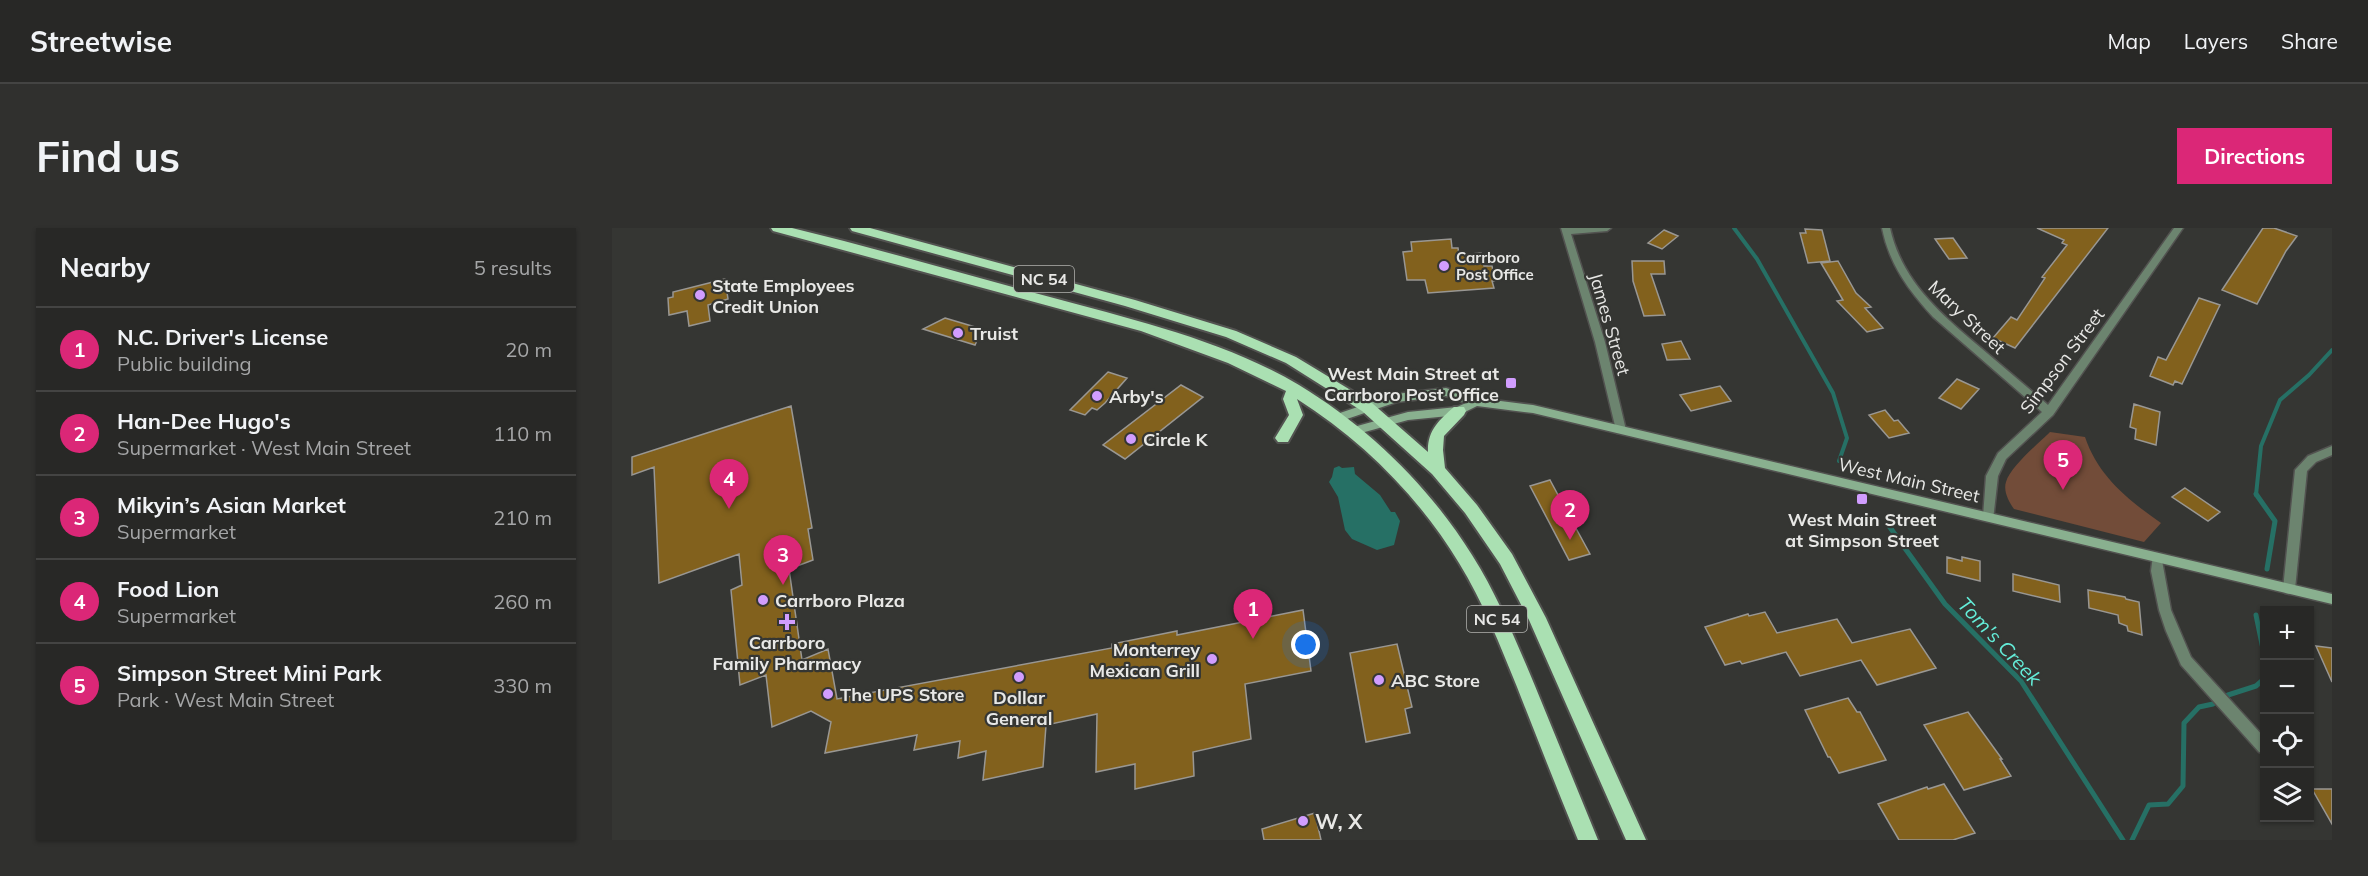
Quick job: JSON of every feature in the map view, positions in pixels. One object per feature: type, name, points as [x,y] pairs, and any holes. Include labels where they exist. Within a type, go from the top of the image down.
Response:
[{"type":"highway","name":"NC 54","points":[[777,228],[828,240],[1176,339],[1246,365],[1294,389],[1338,418],[1407,481],[1440,521],[1466,559],[1492,607],[1588,840]]},
{"type":"highway","name":"NC 54","points":[[856,228],[1130,303],[1231,334],[1291,360],[1367,407],[1438,470],[1489,533],[1522,589],[1636,840]]},
{"type":"highway","points":[[1283,438],[1296,415],[1290,399],[1294,389]]},
{"type":"highway","points":[[1438,470],[1434,451],[1435,435],[1443,424],[1459,411]]},
{"type":"main road","name":"West Main Street","points":[[1338,418],[1396,398],[1446,392],[1476,402],[1511,404],[2332,599]]},
{"type":"main road","points":[[1354,431],[1408,416],[1459,411],[1476,402]]},
{"type":"street","points":[[1565,230],[1607,228]]},
{"type":"street","name":"Mary Street","points":[[1886,228],[1895,259],[1920,298],[1936,315],[2049,412]]},
{"type":"street","name":"Simpson Street","points":[[1989,517],[1989,494],[1996,464],[2049,412],[2179,228]]},
{"type":"street","name":"James Street","points":[[1565,230],[1600,342],[1621,430]]},
{"type":"street","points":[[2289,589],[2301,470],[2312,459],[2332,450]]},
{"type":"street","points":[[2157,558],[2157,571],[2165,610],[2186,661],[2260,742]]},
{"type":"shaded area","points":[[2050,432],[2085,437],[2106,475],[2126,496],[2161,523],[2144,542],[2014,509],[2008,500],[2006,482],[2019,462]]},
{"type":"water","points":[[1354,467],[1355,474],[1380,495],[1391,512],[1395,512],[1400,521],[1394,545],[1377,550],[1352,539],[1345,530],[1338,497],[1329,482],[1334,468]]},
{"type":"building","points":[[2037,228],[2108,228],[2015,348],[1993,338],[2011,317],[2017,320],[2045,278],[2042,277],[2067,245],[2062,243],[2064,240]]},
{"type":"building","points":[[2263,228],[2274,228],[2297,236],[2286,251],[2257,304],[2222,290]]},
{"type":"building","points":[[1805,229],[1822,230],[1830,261],[1808,263],[1800,233],[1806,233]]},
{"type":"building","points":[[1664,230],[1678,236],[1662,249],[1648,243]]},
{"type":"building","points":[[1953,238],[1967,258],[1949,259],[1935,239]]},
{"type":"building","name":"Carrboro Post Office","points":[[1451,239],[1452,248],[1458,248],[1459,255],[1481,253],[1484,266],[1492,266],[1494,288],[1428,293],[1425,280],[1407,280],[1403,252],[1412,251],[1411,242]]},
{"type":"building","points":[[1632,261],[1664,261],[1665,274],[1651,274],[1665,315],[1644,316],[1633,281]]},
{"type":"building","points":[[1838,261],[1856,293],[1871,307],[1865,308],[1883,328],[1867,332],[1837,301],[1843,300],[1821,263]]},
{"type":"building","name":"State Employees Credit Union","points":[[725,279],[728,299],[708,305],[710,321],[689,326],[687,311],[669,315],[668,298],[673,297],[673,292]]},
{"type":"building","points":[[2199,298],[2220,305],[2182,384],[2175,381],[2173,385],[2150,376],[2158,357],[2166,360]]},
{"type":"building","name":"Truist","points":[[945,318],[982,329],[975,345],[923,329]]},
{"type":"building","points":[[1681,341],[1690,359],[1667,360],[1662,344]]},
{"type":"building","name":"Arby's","points":[[1108,372],[1127,378],[1097,410],[1092,408],[1085,415],[1070,410]]},
{"type":"building","points":[[1957,379],[1979,389],[1961,409],[1939,398]]},
{"type":"building","points":[[1181,385],[1203,397],[1125,459],[1103,445]]},
{"type":"building","points":[[1720,386],[1731,401],[1691,411],[1680,395]]},
{"type":"building","points":[[2134,404],[2160,412],[2156,445],[2135,439],[2136,429],[2130,427]]},
{"type":"building","name":"Carrboro Plaza","points":[[791,406],[812,528],[808,529],[813,560],[789,569],[802,660],[828,649],[837,699],[1112,648],[1112,644],[1177,631],[1177,635],[1303,610],[1311,671],[1245,684],[1251,739],[1193,752],[1194,776],[1135,789],[1135,764],[1096,772],[1097,714],[1046,725],[1043,767],[983,780],[986,751],[958,758],[960,741],[914,750],[917,735],[825,753],[831,722],[811,711],[772,727],[766,675],[740,685],[731,590],[742,585],[739,554],[659,583],[654,467],[632,475],[632,457]]},
{"type":"building","points":[[1885,410],[1909,433],[1889,438],[1869,415]]},
{"type":"building","points":[[1550,480],[1590,554],[1569,560],[1530,486]]},
{"type":"building","points":[[2185,488],[2220,512],[2208,521],[2172,497]]},
{"type":"building","points":[[1947,557],[1962,561],[1962,557],[1980,561],[1980,581],[1947,573]]},
{"type":"building","points":[[2013,574],[2059,585],[2060,602],[2013,591]]},
{"type":"building","points":[[2088,590],[2139,602],[2142,635],[2128,631],[2127,626],[2119,623],[2118,615],[2089,608]]},
{"type":"building","points":[[1765,612],[1777,633],[1837,619],[1852,643],[1910,629],[1936,668],[1877,685],[1861,660],[1800,676],[1786,652],[1742,664],[1740,661],[1725,665],[1705,627],[1748,614],[1749,616]]},
{"type":"building","points":[[1397,644],[1412,707],[1405,709],[1410,733],[1366,742],[1350,653]]},
{"type":"building","points":[[2316,646],[2332,648],[2332,682]]},
{"type":"building","points":[[1848,698],[1857,712],[1860,712],[1886,760],[1839,773],[1828,757],[1805,710]]},
{"type":"building","points":[[1968,712],[2002,759],[2000,759],[2011,776],[1964,790],[1924,725]]},
{"type":"building","points":[[1944,784],[1975,833],[1953,840],[1899,840],[1878,804],[1927,787],[1928,789]]},
{"type":"building","points":[[2314,789],[2332,789],[2332,824],[2314,792]]},
{"type":"building","name":"W, X","points":[[1315,813],[1321,840],[1264,840],[1262,829]]},
{"type":"waterway","name":"Tom's Creek","points":[[1734,228],[1757,259],[1833,393],[1847,438],[1839,461]]},
{"type":"waterway","points":[[2256,494],[2261,446],[2280,400],[2309,375],[2332,350]]},
{"type":"waterway","points":[[2256,494],[2275,521],[2267,569]]},
{"type":"waterway","name":"Tom's Creek","points":[[1889,526],[1945,604],[2021,681],[2123,840]]},
{"type":"waterway","points":[[2256,615],[2260,634]]},
{"type":"waterway","points":[[2228,695],[2256,686],[2260,682]]},
{"type":"waterway","points":[[2132,840],[2149,805],[2168,804],[2183,786],[2184,723],[2199,707],[2213,704]]},
{"type":"place","name":"Carrboro Post Office","points":[[1444,266]]},
{"type":"place","name":"State Employees Credit Union","points":[[700,295]]},
{"type":"place","name":"Truist","points":[[958,333]]},
{"type":"place","name":"West Main Street at Carrboro Post Office","points":[[1511,383]]},
{"type":"place","name":"Arby's","points":[[1097,396]]},
{"type":"place","name":"Circle K","points":[[1131,439]]},
{"type":"place","name":"Simpson Street Mini Park","points":[[2063,490]]},
{"type":"place","name":"West Main Street at Simpson Street","points":[[1862,499]]},
{"type":"place","name":"Food Lion","points":[[729,509]]},
{"type":"place","name":"Han-Dee Hugo's","points":[[1570,540]]},
{"type":"place","name":"Mikyin’s Asian Market","points":[[783,585]]},
{"type":"place","name":"Carrboro Plaza","points":[[763,600]]},
{"type":"place","name":"Carrboro Family Pharmacy","points":[[787,622]]},
{"type":"place","name":"N.C. Driver's License","points":[[1253,639]]},
{"type":"place","name":"Monterrey Mexican Grill","points":[[1212,659]]},
{"type":"place","name":"Dollar General","points":[[1019,677]]},
{"type":"place","name":"ABC Store","points":[[1379,680]]},
{"type":"place","name":"The UPS Store","points":[[828,694]]},
{"type":"place","name":"W, X","points":[[1303,821]]}]
